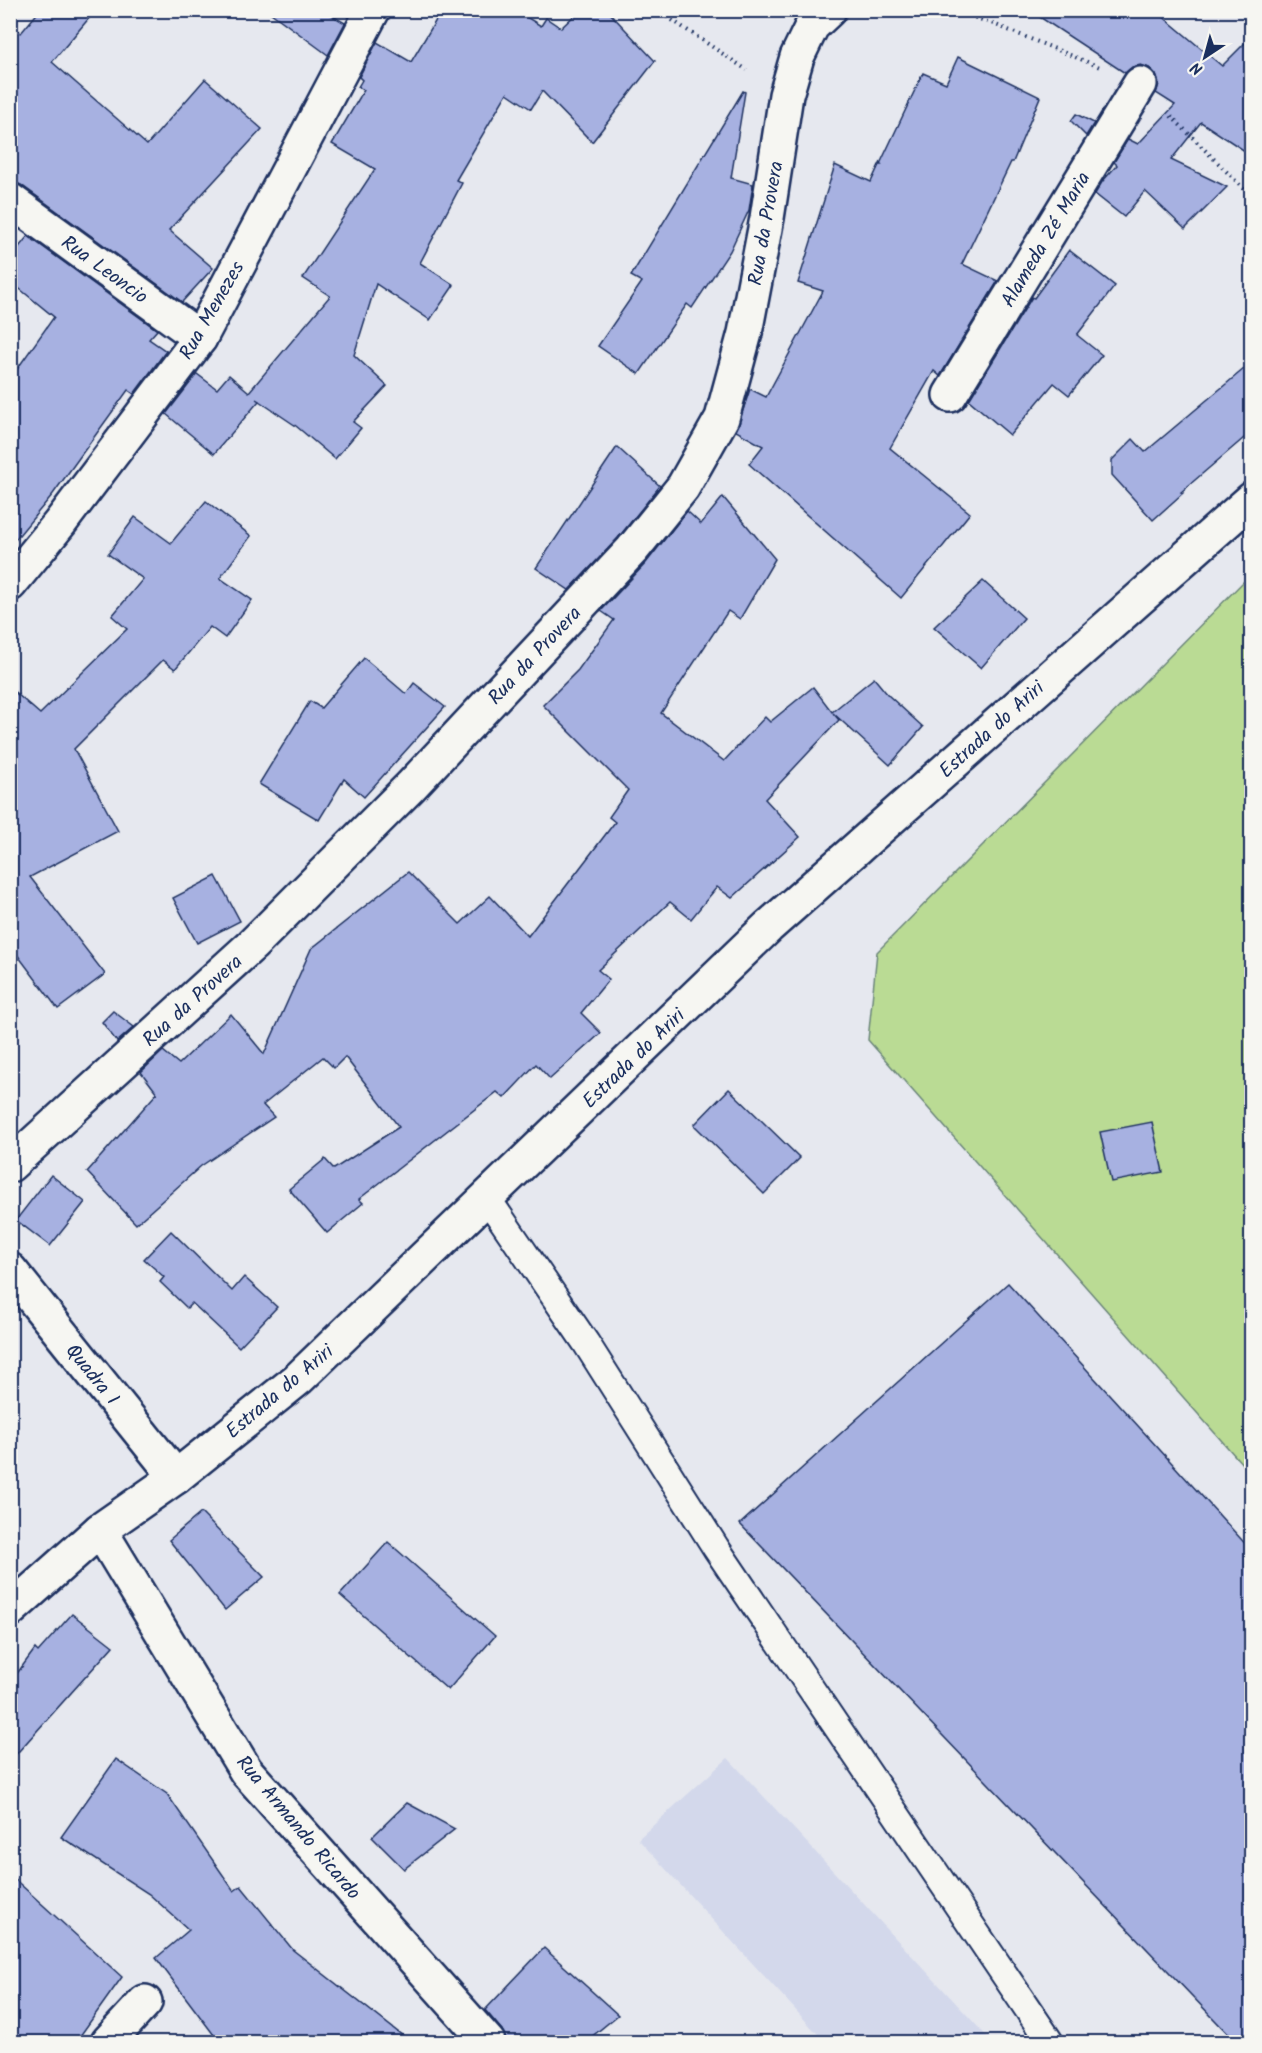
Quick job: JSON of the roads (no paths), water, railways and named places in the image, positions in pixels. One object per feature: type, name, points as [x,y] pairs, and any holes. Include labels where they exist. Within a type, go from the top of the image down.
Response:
[{"type":"street","name":"Rua Menezes","points":[[10,584],[200,338],[374,10]]},
{"type":"street","name":"Rua da Provera","points":[[10,1165],[252,945],[411,786],[632,550],[683,486],[722,418],[745,333],[767,218],[786,95],[797,57],[812,26],[829,10]]},
{"type":"street","name":"Alameda Zé Maria","points":[[950,395],[1140,84]]},
{"type":"street","name":"Rua Leoncio","points":[[10,200],[200,338]]},
{"type":"street","name":"Estrada do Ariri","points":[[10,1611],[100,1530],[176,1477],[298,1379],[768,927],[1251,499]]},
{"type":"street","name":"Quadra I","points":[[10,1270],[176,1477]]},
{"type":"street","name":"Rua Armando Ricardo","points":[[100,1530],[246,1771],[488,2043]]},
{"type":"street","points":[[108,2043],[145,2001]]},
{"type":"lane","points":[[487,1198],[586,1343],[716,1548],[1050,2043]]}]
